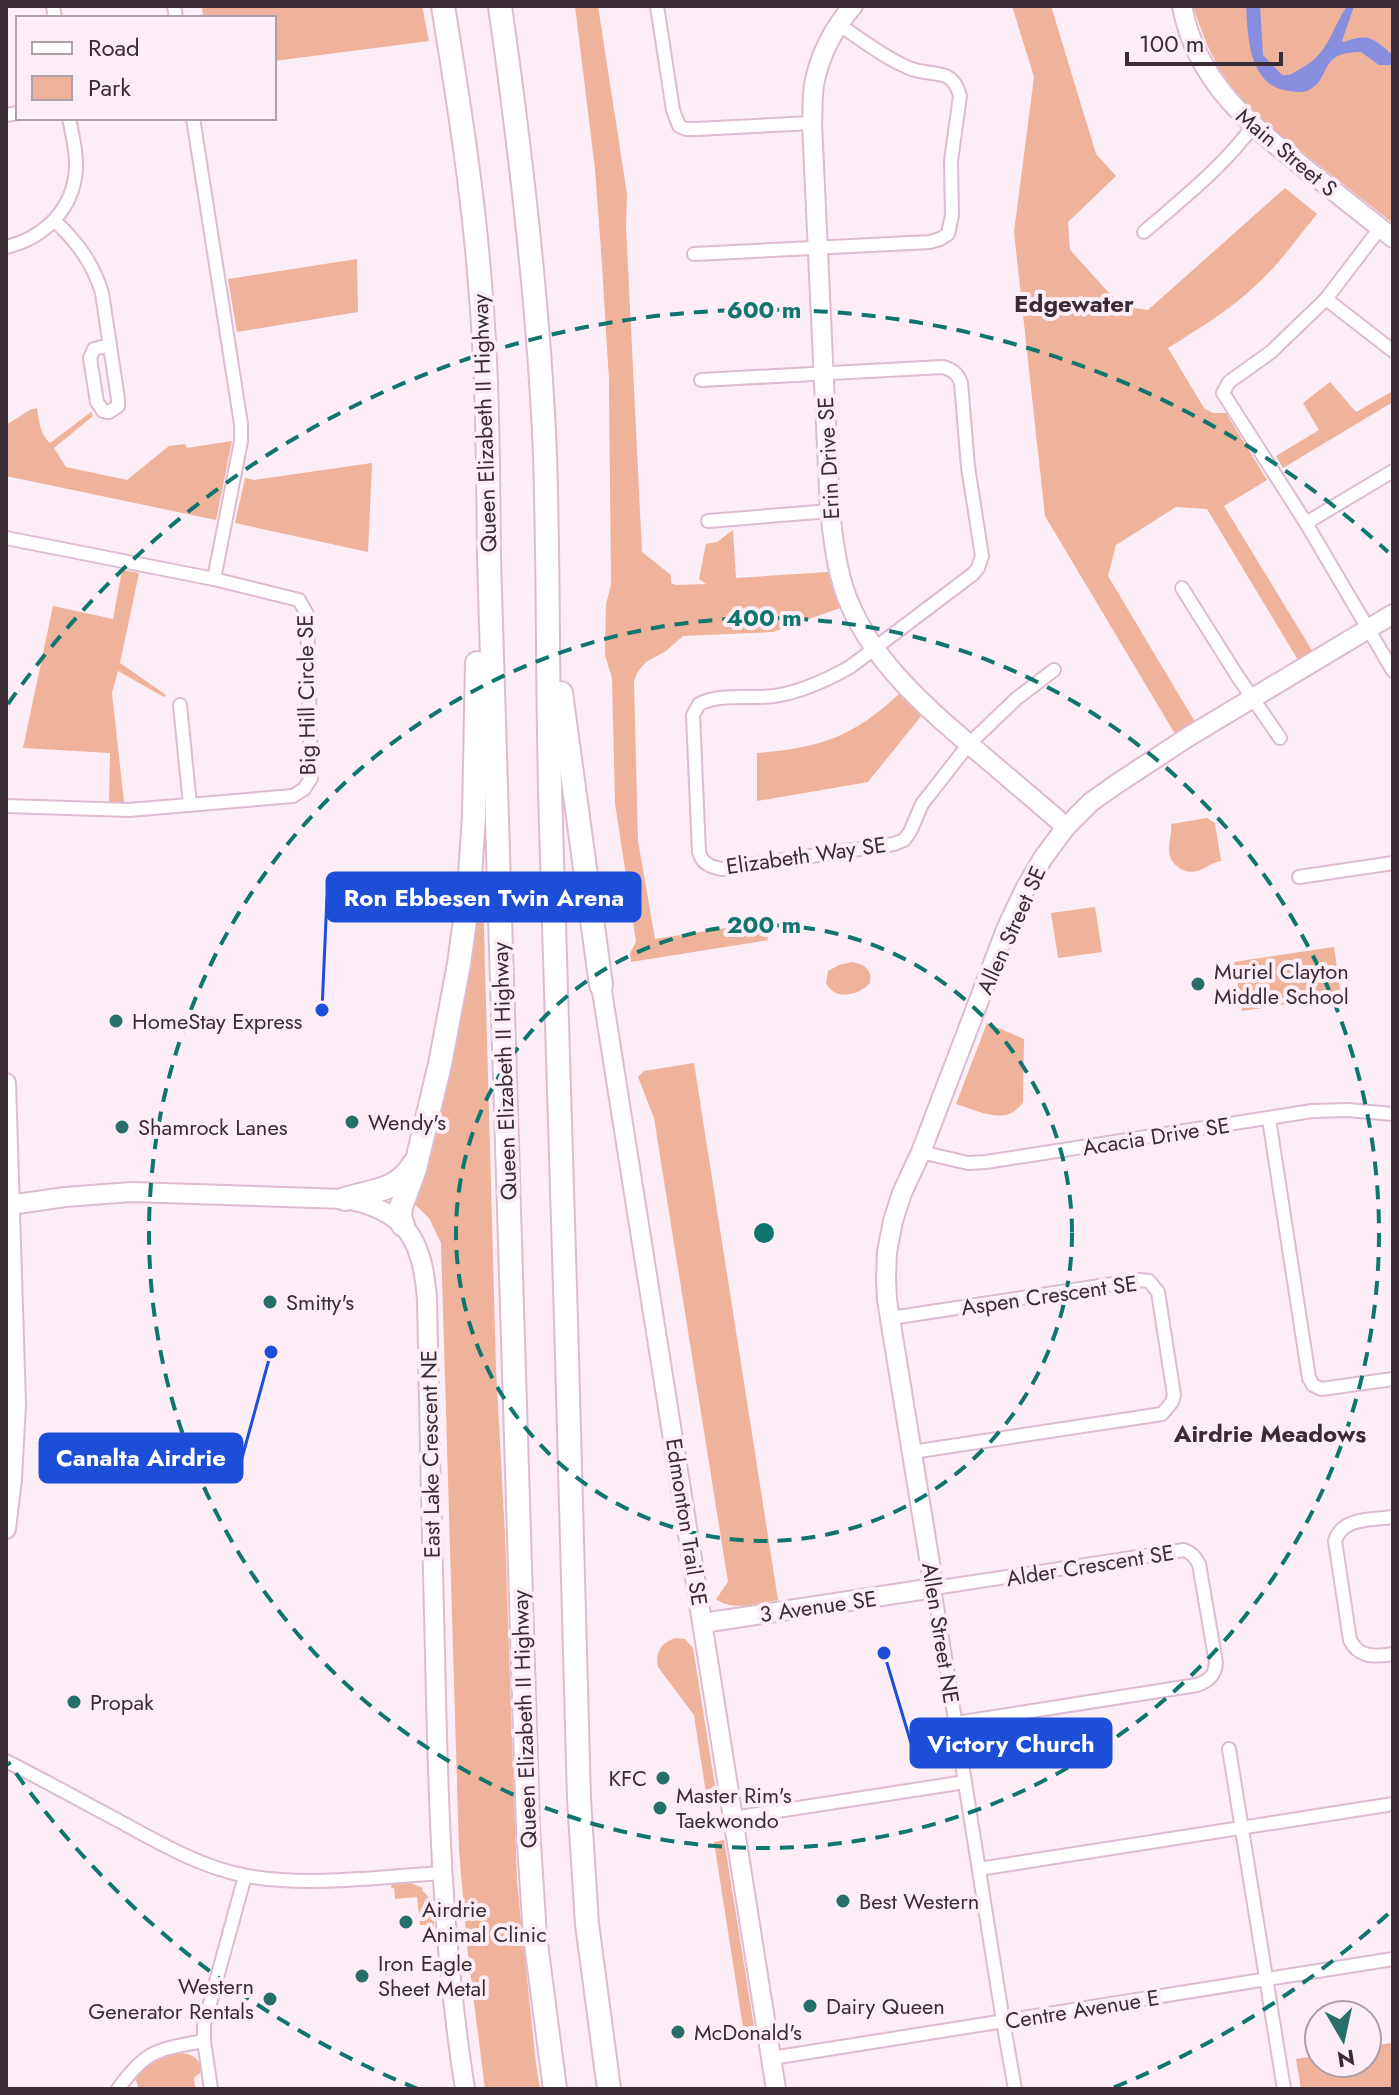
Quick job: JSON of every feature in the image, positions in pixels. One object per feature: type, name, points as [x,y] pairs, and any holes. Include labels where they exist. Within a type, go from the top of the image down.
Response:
[{"type":"highway","name":"Queen Elizabeth II Highway","points":[[443,6],[462,122],[480,285],[487,431],[528,1828],[535,1936],[555,2089]]},
{"type":"highway","points":[[500,6],[534,299],[544,451],[550,781],[580,1826],[587,1924],[609,2089]]},
{"type":"highway","points":[[403,1225],[401,1207],[423,1142],[451,1011],[469,891],[474,816],[478,622],[489,559]]},
{"type":"highway","points":[[548,598],[601,985]]},
{"type":"highway","points":[[345,1199],[387,1188],[402,1180],[414,1165],[423,1142]]},
{"type":"street","points":[[657,6],[673,110],[679,126],[697,129],[812,123]]},
{"type":"street","name":"Erin Drive SE","points":[[853,6],[838,24],[822,56],[814,85],[812,123],[830,511],[835,553],[844,589],[861,627],[875,648],[917,698],[1066,827]]},
{"type":"street","name":"Main Street S","points":[[1182,6],[1194,46],[1232,107],[1387,233]]},
{"type":"street","points":[[694,254],[930,242],[948,234],[952,215],[951,161],[960,96],[958,89],[944,76],[912,70],[896,62],[838,24]]},
{"type":"street","points":[[6,247],[27,240],[55,221],[66,203],[76,169],[69,120]]},
{"type":"street","points":[[193,120],[241,424],[238,459],[214,579]]},
{"type":"street","points":[[1144,232],[1217,168],[1253,126]]},
{"type":"street","points":[[55,221],[79,246],[97,276],[102,293],[110,345],[118,399],[118,406],[109,412],[99,408],[90,358],[94,349],[110,345]]},
{"type":"street","points":[[1387,233],[1326,299],[1271,352],[1229,382],[1218,396],[1306,523],[1393,671]]},
{"type":"street","points":[[1326,299],[1393,351]]},
{"type":"street","points":[[701,380],[943,367],[959,376],[968,467],[981,549],[980,563],[973,574],[875,648]]},
{"type":"street","points":[[1306,523],[1393,471]]},
{"type":"street","points":[[708,521],[830,511]]},
{"type":"street","name":"Big Hill Circle SE","points":[[6,538],[214,579],[299,600],[306,609],[311,778],[304,789],[293,796],[129,810],[6,806]]},
{"type":"street","points":[[1182,588],[1280,738]]},
{"type":"street","name":"Allen Street SE","points":[[891,1318],[886,1278],[893,1221],[902,1193],[921,1152],[1007,927],[1043,858],[1066,827],[1091,802],[1118,783],[1393,614]]},
{"type":"street","name":"Elizabeth Way SE","points":[[875,648],[818,684],[776,696],[713,699],[699,704],[693,715],[701,859],[722,869],[898,843],[910,832],[922,804],[969,744]]},
{"type":"street","points":[[969,744],[1016,699],[1054,670]]},
{"type":"street","points":[[180,705],[190,805]]},
{"type":"street","points":[[1299,877],[1393,863]]},
{"type":"street","name":"Edmonton Trail SE","points":[[601,985],[776,2089]]},
{"type":"street","points":[[6,1083],[16,1427],[6,1529]]},
{"type":"street","name":"Acacia Drive SE","points":[[921,1152],[968,1163],[986,1162],[1331,1110],[1393,1114]]},
{"type":"street","points":[[1269,1119],[1309,1378],[1313,1385],[1321,1389],[1393,1379]]},
{"type":"street","points":[[10,1205],[132,1192],[345,1199],[376,1207],[403,1225]]},
{"type":"street","name":"East Lake Crescent NE","points":[[403,1225],[418,1248],[426,1289],[442,1873],[465,2089]]},
{"type":"street","name":"Aspen Crescent SE","points":[[891,1318],[1139,1280],[1149,1281],[1158,1292],[1174,1395],[1168,1410],[1162,1414],[912,1452]]},
{"type":"street","name":"Allen Street NE","points":[[891,1318],[1015,2089]]},
{"type":"street","points":[[1393,1517],[1348,1523],[1339,1530],[1335,1541],[1350,1640],[1354,1648],[1369,1656],[1393,1654]]},
{"type":"street","name":"Alder Crescent SE","points":[[934,1588],[1184,1550],[1193,1554],[1199,1564],[1216,1663],[1211,1678],[1197,1685],[956,1723]]},
{"type":"street","name":"3 Avenue SE","points":[[703,1623],[934,1588]]},
{"type":"street","points":[[1229,1749],[1284,2089]]},
{"type":"street","points":[[6,1761],[163,1844],[217,1868],[245,1876],[273,1880],[321,1880],[442,1873]]},
{"type":"street","points":[[733,1818],[965,1782]]},
{"type":"street","points":[[979,1869],[1393,1804]]},
{"type":"street","points":[[211,2089],[204,2025],[245,1876]]},
{"type":"street","name":"Centre Avenue E","points":[[772,2058],[1393,1959]]},
{"type":"street","points":[[118,2089],[139,2062],[148,2056],[204,2041]]},
{"type":"green space","points":[[202,6],[422,6],[429,41],[276,61],[276,16],[203,16]]},
{"type":"green space","points":[[575,6],[598,6],[627,194],[642,552],[671,575],[671,583],[706,584],[699,579],[706,544],[717,542],[733,530],[736,578],[828,572],[840,608],[773,632],[683,636],[638,671],[634,681],[638,841],[655,939],[765,922],[768,940],[631,962],[630,953],[636,942],[615,803],[612,678],[605,655],[606,604],[611,585],[609,380],[595,169]]},
{"type":"green space","points":[[1012,6],[1051,6],[1096,154],[1116,176],[1068,222],[1070,250],[1121,306],[1148,310],[1285,188],[1317,214],[1272,269],[1245,295],[1168,348],[1204,408],[1213,413],[1226,413],[1267,480],[1224,506],[1313,652],[1298,660],[1207,509],[1176,507],[1116,545],[1108,576],[1195,722],[1175,734],[1045,516],[1014,232],[1034,77]]},
{"type":"green space","points":[[1193,6],[1393,6],[1393,223],[1255,115],[1217,64]]},
{"type":"green space","points":[[357,259],[358,312],[237,332],[228,279]]},
{"type":"green space","points":[[1330,382],[1356,412],[1393,391],[1393,402],[1283,468],[1276,456],[1319,430],[1303,403]]},
{"type":"green space","points":[[37,408],[42,431],[50,443],[91,412],[93,416],[54,448],[66,467],[127,480],[169,446],[185,444],[187,448],[232,441],[216,520],[6,476],[6,425]]},
{"type":"green space","points":[[372,463],[368,552],[235,523],[245,478],[254,480]]},
{"type":"green space","points":[[122,570],[139,573],[120,663],[166,695],[164,697],[118,671],[112,693],[124,802],[109,802],[110,753],[23,748],[53,606],[113,619]]},
{"type":"green space","points":[[900,693],[922,715],[868,782],[757,801],[757,753],[800,748],[835,738],[867,720]]},
{"type":"green space","points":[[1207,818],[1215,823],[1221,861],[1197,871],[1182,870],[1170,857],[1171,824]]},
{"type":"green space","points":[[482,857],[496,1368],[517,1882],[540,2089],[485,2089],[459,1851],[441,1243],[429,1218],[412,1202]]},
{"type":"green space","points":[[1095,907],[1102,952],[1058,958],[1051,913]]},
{"type":"green space","points":[[1334,947],[1341,996],[1242,1011],[1234,962]]},
{"type":"green space","points":[[852,962],[866,968],[870,983],[847,995],[830,989],[826,983],[828,971]]},
{"type":"green space","points":[[987,1023],[1024,1039],[1023,1102],[1009,1114],[992,1115],[956,1104]]},
{"type":"green space","points":[[694,1063],[778,1600],[746,1606],[730,1605],[716,1599],[728,1582],[654,1118],[638,1077],[644,1071]]},
{"type":"green space","points":[[675,1638],[685,1639],[693,1648],[717,1798],[707,1800],[694,1715],[658,1667],[660,1649]]},
{"type":"green space","points":[[724,1840],[756,2039],[745,2040],[714,1842]]},
{"type":"green space","points":[[410,1883],[423,1888],[432,1901],[435,1937],[432,1939],[429,1925],[420,1925],[417,1897],[395,1899],[392,1884]]},
{"type":"green space","points":[[1391,2043],[1393,2089],[1301,2089],[1296,2059],[1303,2058],[1303,2079],[1383,2079],[1383,2044]]},
{"type":"green space","points":[[179,2053],[193,2056],[202,2067],[194,2078],[195,2089],[139,2089],[135,2078],[144,2068],[160,2058]]},
{"type":"water","points":[[1246,6],[1260,6],[1263,55],[1282,75],[1293,73],[1317,56],[1347,6],[1354,6],[1342,41],[1371,39],[1393,55],[1393,65],[1379,65],[1361,52],[1347,53],[1332,61],[1321,79],[1309,90],[1297,92],[1276,88],[1266,81],[1253,59]]},
{"type":"place","name":"Muriel Clayton Middle School","points":[[1198,984]]},
{"type":"place","name":"Ron Ebbesen Twin Arena","points":[[322,1010]]},
{"type":"place","name":"HomeStay Express","points":[[116,1021]]},
{"type":"place","name":"Wendy's","points":[[352,1122]]},
{"type":"place","name":"Shamrock Lanes","points":[[122,1127]]},
{"type":"place","name":"Smitty's","points":[[270,1302]]},
{"type":"place","name":"Canalta Airdrie","points":[[271,1352]]},
{"type":"place","name":"Victory Church","points":[[884,1653]]},
{"type":"place","name":"Propak","points":[[74,1702]]},
{"type":"place","name":"KFC","points":[[663,1778]]},
{"type":"place","name":"Master Rim's Taekwondo","points":[[660,1808]]},
{"type":"place","name":"Best Western","points":[[843,1901]]},
{"type":"place","name":"Airdrie Animal Clinic","points":[[406,1922]]},
{"type":"place","name":"Iron Eagle Sheet Metal","points":[[362,1976]]},
{"type":"place","name":"Western Generator Rentals","points":[[270,1999]]},
{"type":"place","name":"Dairy Queen","points":[[810,2006]]},
{"type":"place","name":"McDonald's","points":[[678,2032]]},
{"type":"district","name":"Edgewater","points":[[1074,304]]},
{"type":"district","name":"Airdrie Meadows","points":[[1270,1434]]}]
